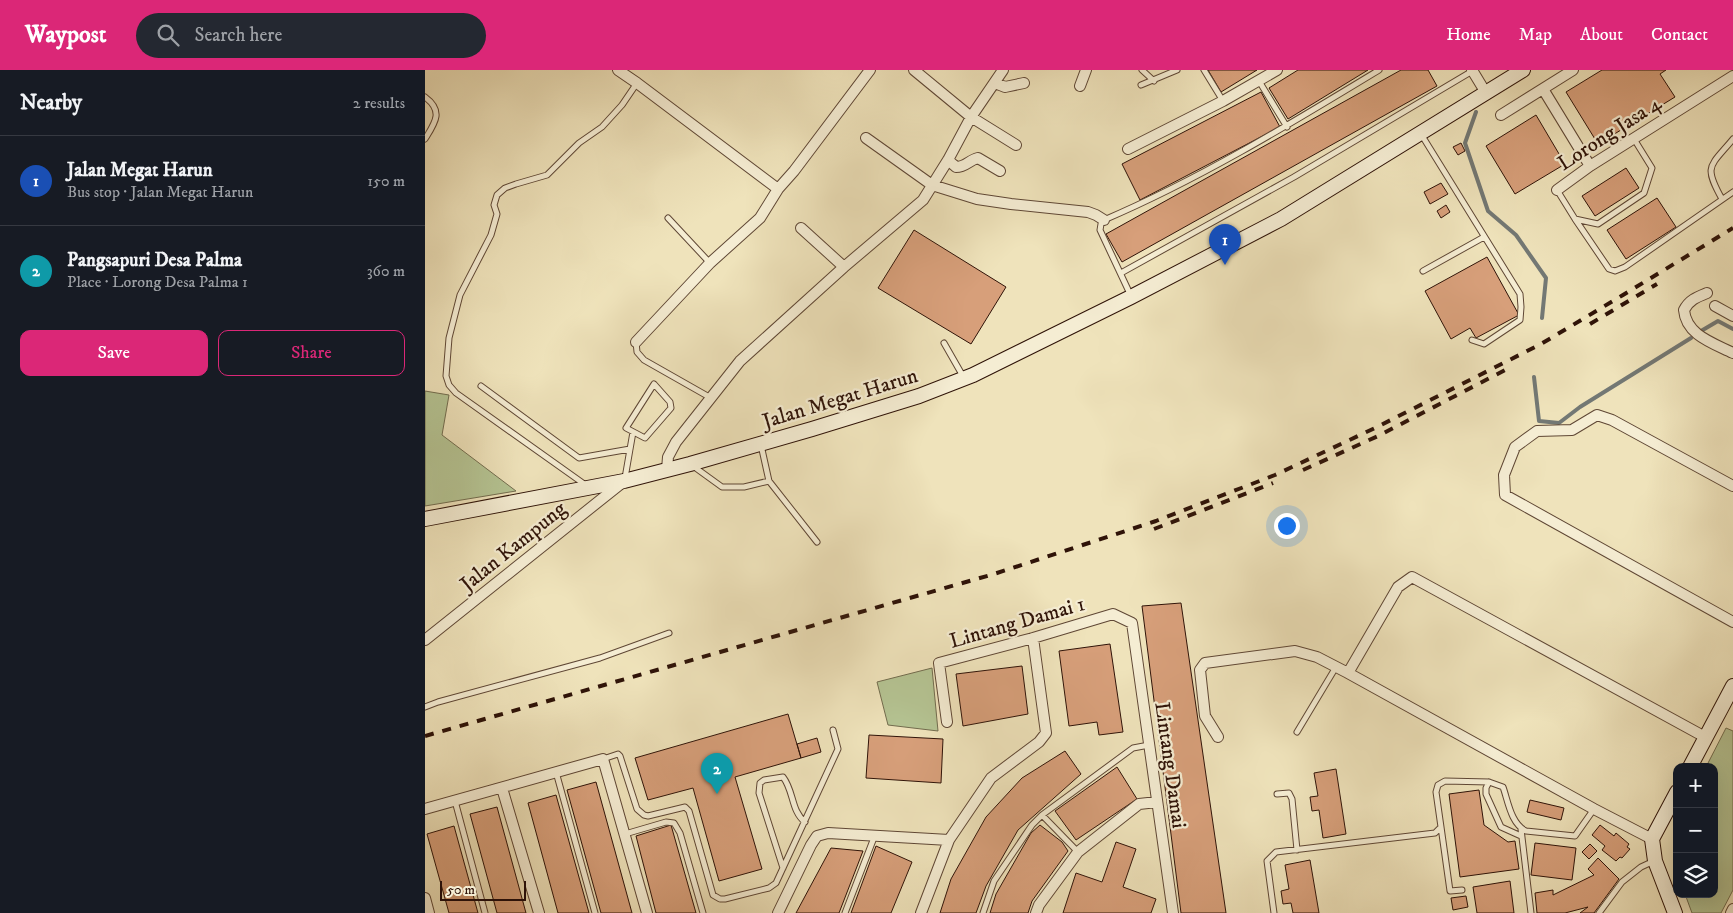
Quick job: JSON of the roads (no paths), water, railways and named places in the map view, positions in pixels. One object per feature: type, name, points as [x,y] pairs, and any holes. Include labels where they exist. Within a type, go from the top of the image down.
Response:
[{"type":"street","points":[[617,70],[779,189]]},
{"type":"street","points":[[636,342],[710,263],[761,218],[779,189],[870,70]]},
{"type":"street","points":[[914,70],[971,117],[1016,146]]},
{"type":"street","points":[[667,470],[668,458],[675,442],[740,361],[844,267],[923,200],[948,160],[971,117],[1003,70]]},
{"type":"street","points":[[1080,86],[1086,70]]},
{"type":"street","points":[[1128,149],[1223,101],[1277,70]]},
{"type":"street","points":[[1473,70],[1486,93]]},
{"type":"street","name":"Jalan Megat Harun","points":[[425,519],[624,481],[691,464],[919,396],[964,379],[1131,297],[1281,219],[1523,70]]},
{"type":"street","points":[[1501,115],[1573,70]]},
{"type":"street","name":"Lorong Jasa 4","points":[[1557,190],[1590,166],[1733,76]]},
{"type":"street","points":[[995,83],[1005,88],[1024,82]]},
{"type":"street","points":[[1543,89],[1590,166]]},
{"type":"street","points":[[866,138],[932,185],[977,199],[1088,212],[1096,214],[1104,220]]},
{"type":"street","points":[[948,160],[956,167],[963,167],[972,159],[978,158],[999,171]]},
{"type":"street","points":[[801,228],[844,267]]},
{"type":"street","points":[[1707,293],[1687,304],[1684,310],[1687,324],[1702,338],[1733,353]]},
{"type":"street","points":[[1715,306],[1731,311]]},
{"type":"street","points":[[1733,486],[1612,420],[1597,415],[1572,430],[1537,432],[1515,448],[1504,476],[1505,495],[1733,622]]},
{"type":"street","name":"Jalan Kampung","points":[[425,640],[624,481]]},
{"type":"street","points":[[1348,673],[1398,587],[1411,577],[1705,737]]},
{"type":"street","name":"Lintang Damai 1","points":[[947,722],[939,663],[1113,614],[1132,623]]},
{"type":"street","name":"Lintang Damai","points":[[1132,623],[1173,913]]},
{"type":"street","points":[[921,913],[949,840],[991,778],[1039,742],[1046,733],[1033,638]]},
{"type":"street","points":[[1218,738],[1205,716],[1200,670],[1205,663],[1295,651],[1317,657],[1348,673],[1652,839]]},
{"type":"street","points":[[1692,763],[1705,737],[1728,707],[1733,686]]},
{"type":"street","points":[[425,809],[603,759],[647,913]]},
{"type":"street","points":[[502,788],[539,913]]},
{"type":"street","points":[[1673,800],[1652,839],[1655,861],[1675,913]]},
{"type":"street","points":[[1036,913],[1039,905],[1078,852],[1139,804],[1157,802]]},
{"type":"street","points":[[778,913],[817,836],[828,833],[949,840]]},
{"type":"street","points":[[425,898],[429,913]]},
{"type":"street","points":[[1731,913],[1733,909]]},
{"type":"lane","points":[[1142,70],[1154,81]]},
{"type":"lane","points":[[1141,85],[1177,70]]},
{"type":"lane","points":[[1204,70],[1223,101]]},
{"type":"lane","points":[[1131,297],[1100,230],[1104,220],[1141,204],[1287,126],[1379,70]]},
{"type":"lane","points":[[1121,273],[1294,177],[1473,70]]},
{"type":"lane","points":[[1259,81],[1287,126]]},
{"type":"lane","points":[[590,488],[456,393],[449,385],[446,376],[449,338],[459,295],[491,235],[497,214],[494,205],[497,195],[505,188],[547,175],[579,143],[602,127],[622,106],[637,83]]},
{"type":"lane","points":[[425,97],[433,103],[437,117],[436,122],[425,139]]},
{"type":"lane","points":[[1421,134],[1520,294],[1520,320],[1484,344],[1472,340]]},
{"type":"lane","points":[[1575,219],[1598,224],[1643,193],[1652,168],[1633,139]]},
{"type":"lane","points":[[1722,199],[1711,178],[1710,172],[1712,164],[1733,139]]},
{"type":"lane","points":[[1557,190],[1609,269],[1615,271],[1625,267],[1733,192]]},
{"type":"lane","points":[[667,218],[710,263]]},
{"type":"lane","points":[[1423,271],[1484,236]]},
{"type":"lane","points":[[636,342],[637,352],[644,360],[711,398]]},
{"type":"lane","points":[[944,342],[964,379]]},
{"type":"lane","points":[[654,384],[671,402],[671,408],[645,438],[633,432],[625,428],[654,384]]},
{"type":"lane","points":[[481,386],[579,458],[630,449]]},
{"type":"lane","points":[[624,481],[633,432]]},
{"type":"lane","points":[[760,444],[769,481],[817,542]]},
{"type":"lane","points":[[691,464],[722,487],[744,487],[769,481]]},
{"type":"lane","points":[[425,707],[600,658],[669,633]]},
{"type":"lane","points":[[1297,732],[1336,667]]},
{"type":"lane","points":[[603,759],[617,754],[621,756],[637,809],[644,815],[648,816],[681,807],[685,807],[689,811],[713,895],[716,898],[725,899],[772,887],[776,884],[838,749],[833,730]]},
{"type":"lane","points":[[983,913],[994,881],[1042,815],[1133,748],[1149,745]]},
{"type":"lane","points":[[555,772],[595,913]]},
{"type":"lane","points":[[783,868],[759,793],[760,783],[764,780],[783,778],[788,786],[796,813],[805,822]]},
{"type":"lane","points":[[1462,890],[1450,890],[1436,792],[1438,785],[1445,781],[1489,782],[1503,787],[1515,822],[1526,831],[1575,836],[1594,809]]},
{"type":"lane","points":[[1489,782],[1486,794],[1501,827],[1521,836]]},
{"type":"lane","points":[[1277,794],[1289,793],[1292,799],[1297,850]]},
{"type":"lane","points":[[455,801],[485,913]]},
{"type":"lane","points":[[1042,815],[1078,852]]},
{"type":"lane","points":[[625,834],[666,822],[674,823],[681,833],[703,913]]},
{"type":"lane","points":[[1274,913],[1267,861],[1276,852],[1435,833],[1441,827]]},
{"type":"lane","points":[[1521,828],[1531,913]]},
{"type":"lane","points":[[845,913],[875,835]]},
{"type":"lane","points":[[1599,913],[1622,882],[1641,867],[1655,861]]},
{"type":"waterway","points":[[1476,112],[1465,143],[1488,211],[1516,235],[1546,278],[1542,318]]},
{"type":"waterway","points":[[1701,331],[1718,321],[1733,329]]},
{"type":"waterway","points":[[1534,377],[1539,421],[1559,423],[1580,407],[1691,338]]},
{"type":"railway","points":[[425,736],[994,574],[1156,521],[1275,475],[1375,428],[1541,344],[1733,228]]},
{"type":"railway","points":[[1590,324],[1657,284]]},
{"type":"railway","points":[[1303,470],[1378,436],[1511,367]]},
{"type":"railway","points":[[1154,529],[1273,483]]},
{"type":"place","name":"Jalan Megat Harun","points":[[1225,265]]},
{"type":"place","name":"Pangsapuri Desa Palma","points":[[717,794]]}]
